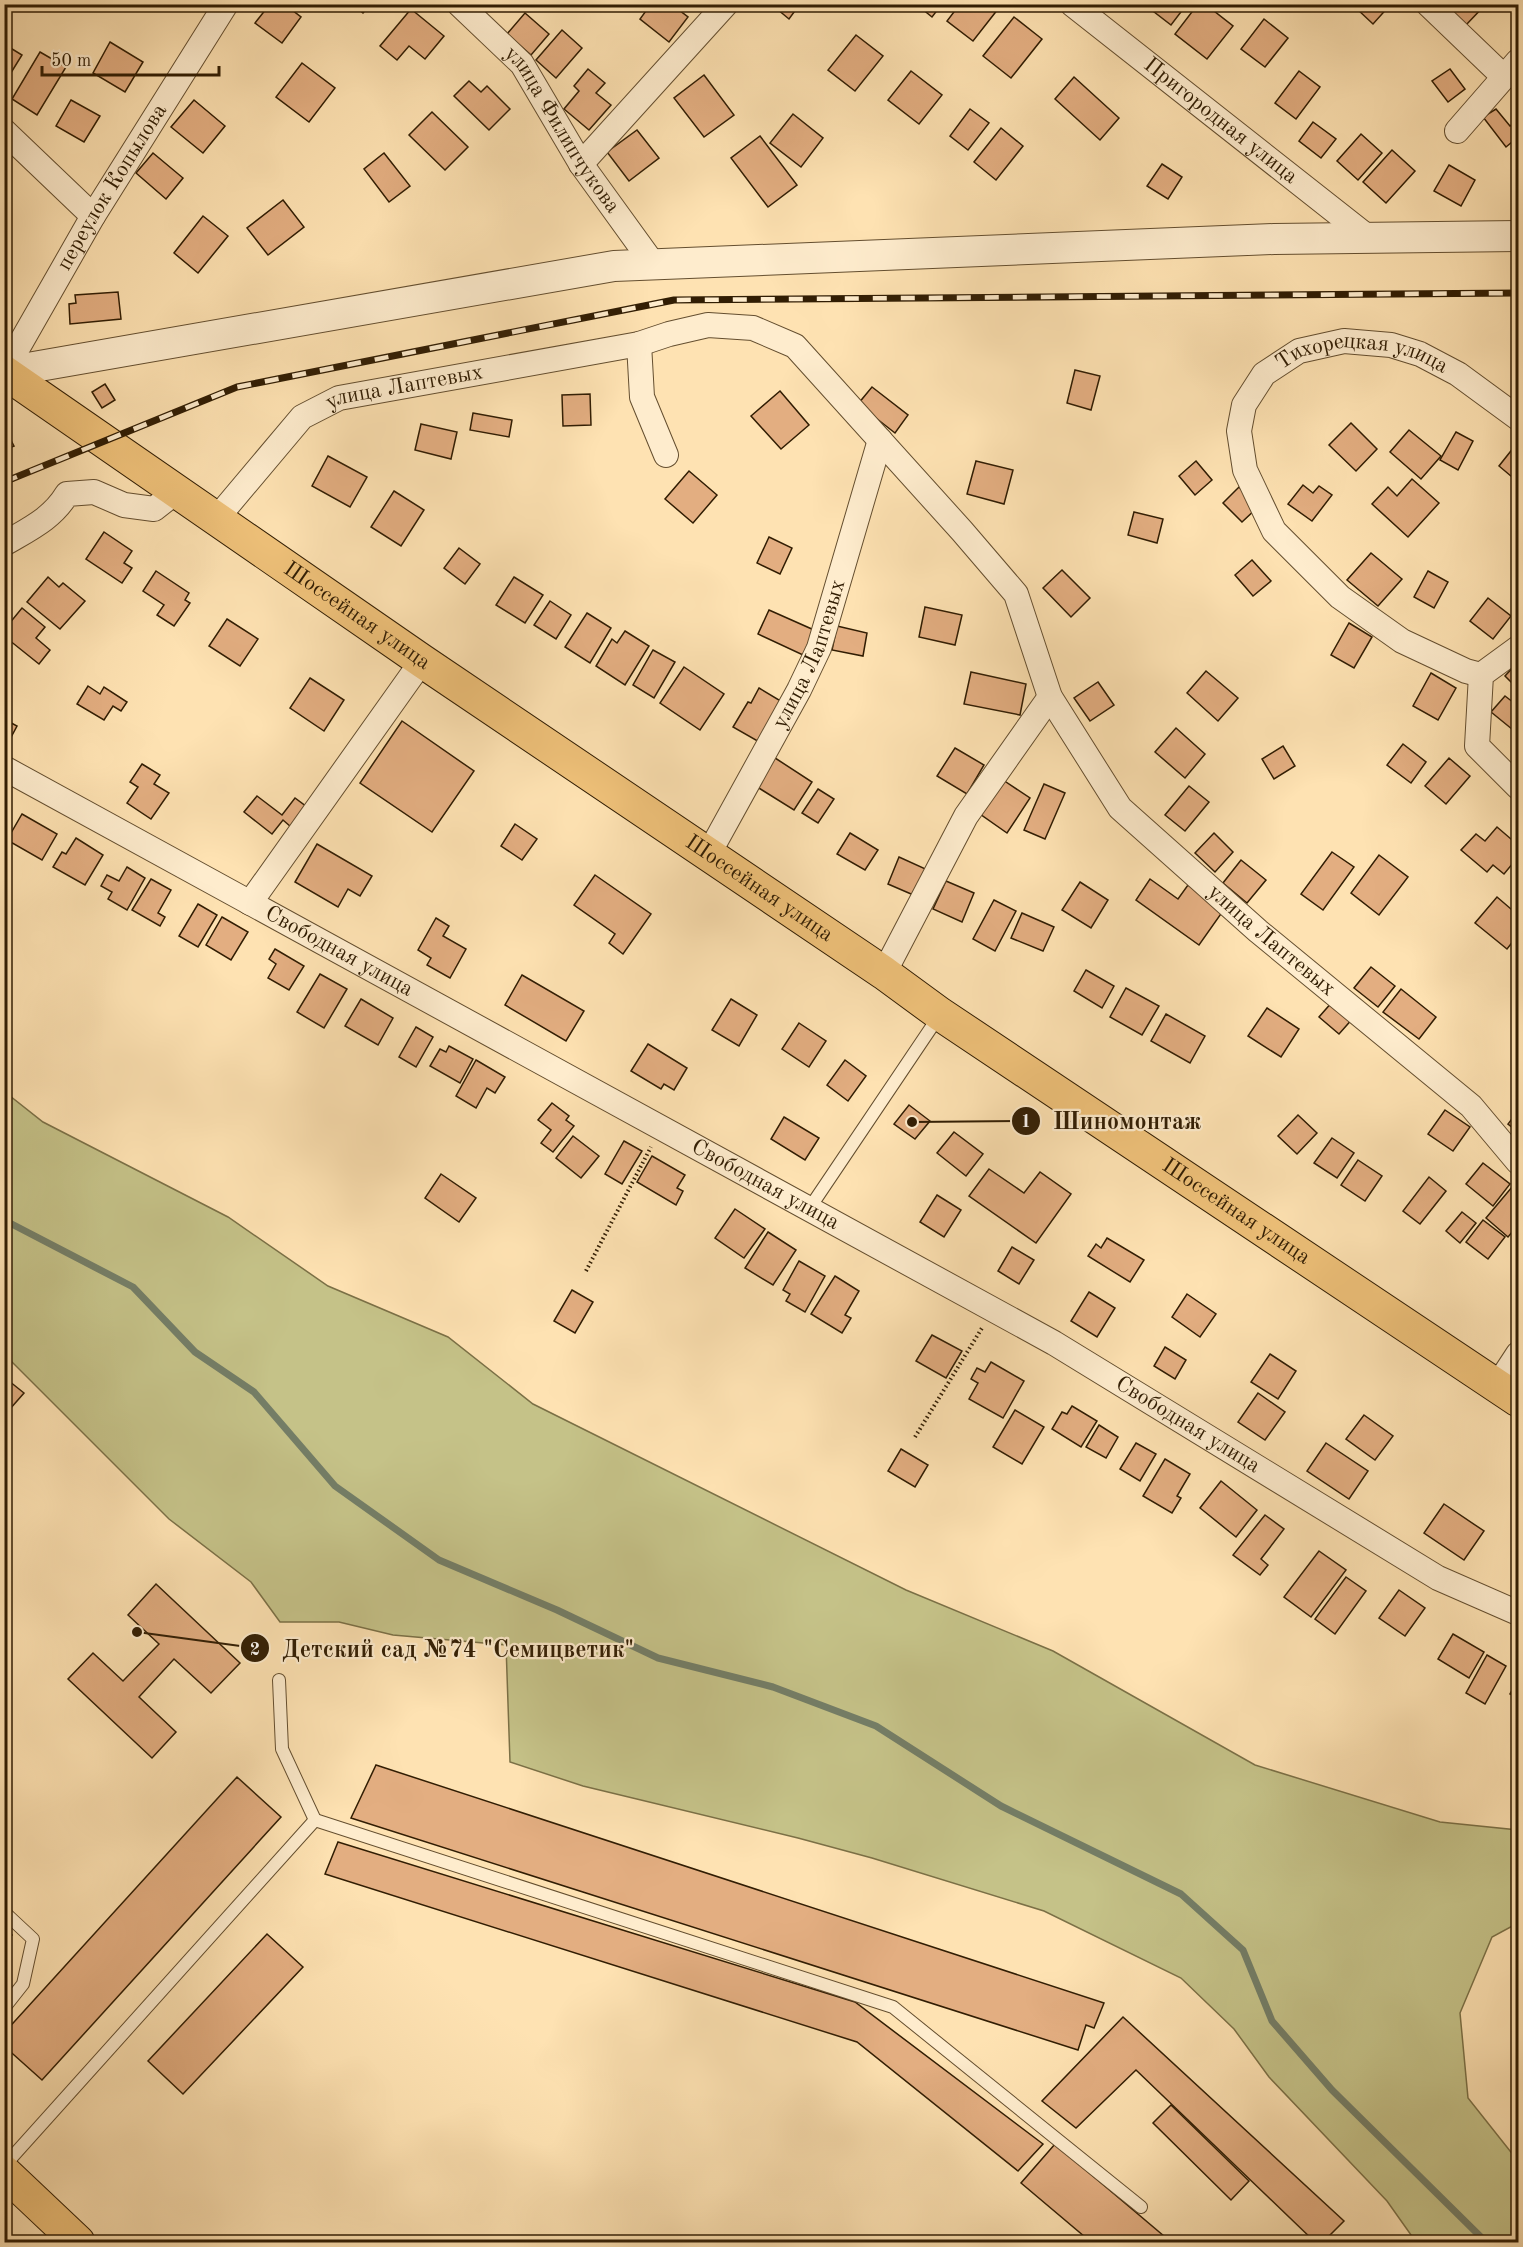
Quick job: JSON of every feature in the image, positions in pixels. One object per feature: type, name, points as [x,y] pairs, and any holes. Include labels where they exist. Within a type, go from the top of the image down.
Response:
[{"type":"main road","name":"Шоссейная улица","points":[[5,372],[422,661],[884,973],[940,1014],[1508,1393]]},
{"type":"main road","points":[[4,2172],[78,2242]]},
{"type":"street","name":"переулок Копылова","points":[[5,372],[93,216],[226,4]]},
{"type":"street","name":"улица Филипчукова","points":[[459,4],[522,64],[581,164],[654,264]]},
{"type":"street","points":[[581,164],[726,4]]},
{"type":"street","name":"Пригородная улица","points":[[1072,4],[1369,238]]},
{"type":"street","points":[[1428,4],[1511,69],[1457,131]]},
{"type":"street","points":[[4,132],[93,216]]},
{"type":"street","points":[[5,372],[614,266],[1274,238],[1518,236]]},
{"type":"street","name":"улица Лаптевых","points":[[217,518],[302,417],[339,398],[639,344],[708,325],[753,328],[795,346],[1016,594],[1050,696],[1120,808],[1258,931],[1471,1106],[1518,1162]]},
{"type":"street","name":"Тихорецкая улица","points":[[1481,675],[1466,671],[1402,641],[1340,597],[1274,531],[1245,470],[1239,431],[1244,405],[1264,374],[1299,351],[1344,341],[1391,345],[1419,354],[1458,374],[1518,418]]},
{"type":"street","points":[[639,344],[642,397],[666,455]]},
{"type":"street","name":"улица Лаптевых","points":[[708,855],[800,690],[819,648],[880,440]]},
{"type":"street","points":[[4,543],[45,520],[59,508],[67,494],[94,492],[124,505],[154,509],[177,491]]},
{"type":"street","points":[[1518,648],[1481,675],[1477,746],[1518,787]]},
{"type":"street","points":[[250,903],[422,661]]},
{"type":"street","points":[[884,973],[966,816],[1050,696]]},
{"type":"street","name":"Свободная улица","points":[[4,768],[1054,1343],[1438,1578],[1518,1613]]},
{"type":"street","points":[[1508,1393],[1518,1354]]},
{"type":"lane","points":[[809,1209],[940,1014]]},
{"type":"lane","points":[[279,1680],[282,1749],[315,1820],[893,2007],[1141,2207]]},
{"type":"lane","points":[[4,2166],[315,1820]]},
{"type":"lane","points":[[4,1912],[33,1939],[23,1984],[4,2008]]},
{"type":"path","points":[[585,1271],[661,1128]]},
{"type":"path","points":[[915,1437],[993,1310]]},
{"type":"shaded area","points":[[5,1092],[43,1122],[228,1217],[328,1286],[448,1337],[533,1404],[906,1590],[1053,1651],[1255,1765],[1440,1822],[1518,1830],[1518,1923],[1492,1937],[1460,2013],[1468,2098],[1518,2161],[1518,2242],[1416,2242],[1387,2201],[1269,2077],[1234,2029],[1181,1978],[1044,1911],[872,1858],[583,1786],[510,1762],[506,1645],[393,1635],[339,1622],[280,1622],[251,1582],[169,1519],[5,1355]]},
{"type":"building","points":[[270,4],[284,4],[301,17],[282,43],[255,23]]},
{"type":"building","points":[[352,4],[371,4],[363,13]]},
{"type":"building","points":[[651,4],[671,4],[688,17],[669,42],[640,19]]},
{"type":"building","points":[[771,4],[800,4],[789,19]]},
{"type":"building","points":[[916,4],[942,4],[932,17]]},
{"type":"building","points":[[960,4],[992,4],[998,9],[973,41],[947,21]]},
{"type":"building","points":[[1151,4],[1187,4],[1171,25],[1149,8]]},
{"type":"building","points":[[1198,4],[1205,4],[1233,26],[1207,59],[1175,34]]},
{"type":"building","points":[[1361,4],[1391,4],[1373,24],[1357,9]]},
{"type":"building","points":[[1443,4],[1483,4],[1484,6],[1466,25]]},
{"type":"building","points":[[411,9],[444,36],[425,59],[409,46],[397,60],[380,46]]},
{"type":"building","points":[[525,13],[549,34],[531,55],[507,34]]},
{"type":"building","points":[[1014,17],[1042,39],[1011,78],[983,56]]},
{"type":"building","points":[[1264,19],[1288,38],[1265,67],[1241,49]]},
{"type":"building","points":[[562,30],[582,48],[556,78],[536,60]]},
{"type":"building","points":[[856,35],[883,56],[855,91],[828,70]]},
{"type":"building","points":[[110,42],[143,62],[125,92],[93,73]]},
{"type":"building","points":[[4,44],[22,55],[4,84]]},
{"type":"building","points":[[40,52],[66,67],[37,115],[12,99]]},
{"type":"building","points":[[302,63],[335,88],[309,122],[276,97]]},
{"type":"building","points":[[588,69],[605,83],[596,93],[611,105],[589,130],[564,109],[579,91],[574,86]]},
{"type":"building","points":[[1450,69],[1465,89],[1448,102],[1432,81]]},
{"type":"building","points":[[911,71],[942,95],[919,124],[888,100]]},
{"type":"building","points":[[1299,71],[1320,87],[1296,119],[1275,103]]},
{"type":"building","points":[[704,75],[734,115],[704,137],[674,98]]},
{"type":"building","points":[[1074,77],[1119,118],[1100,140],[1055,99]]},
{"type":"building","points":[[469,81],[481,92],[487,86],[510,109],[489,130],[454,96]]},
{"type":"building","points":[[71,100],[100,116],[84,142],[56,126]]},
{"type":"building","points":[[194,100],[225,126],[203,153],[171,127]]},
{"type":"building","points":[[970,109],[989,123],[968,150],[950,136]]},
{"type":"building","points":[[1496,109],[1510,126],[1515,123],[1518,126],[1518,137],[1506,147],[1483,117]]},
{"type":"building","points":[[432,112],[468,147],[445,170],[409,135]]},
{"type":"building","points":[[793,114],[823,138],[801,167],[770,143]]},
{"type":"building","points":[[1313,122],[1336,139],[1321,158],[1299,141]]},
{"type":"building","points":[[1001,128],[1023,146],[996,180],[974,162]]},
{"type":"building","points":[[637,130],[659,158],[629,181],[607,152]]},
{"type":"building","points":[[1361,134],[1382,153],[1358,180],[1337,161]]},
{"type":"building","points":[[760,136],[797,185],[768,207],[731,158]]},
{"type":"building","points":[[1392,150],[1415,171],[1386,203],[1363,182]]},
{"type":"building","points":[[153,153],[183,178],[166,199],[136,173]]},
{"type":"building","points":[[384,153],[410,186],[389,202],[364,169]]},
{"type":"building","points":[[1162,164],[1182,177],[1168,199],[1147,186]]},
{"type":"building","points":[[1449,165],[1475,180],[1461,206],[1434,191]]},
{"type":"building","points":[[283,200],[304,227],[268,255],[247,228]]},
{"type":"building","points":[[203,216],[228,236],[198,273],[174,253]]},
{"type":"building","points":[[118,292],[121,319],[70,324],[69,304],[76,303],[75,295]]},
{"type":"building","points":[[1075,370],[1100,376],[1091,410],[1067,403]]},
{"type":"building","points":[[105,384],[115,400],[102,408],[92,392]]},
{"type":"building","points":[[872,387],[908,415],[895,433],[858,404]]},
{"type":"building","points":[[780,391],[809,425],[781,449],[751,416]]},
{"type":"building","points":[[590,394],[591,425],[563,426],[562,395]]},
{"type":"building","points":[[473,413],[512,420],[509,437],[470,430]]},
{"type":"building","points":[[1351,423],[1377,449],[1356,471],[1329,445]]},
{"type":"building","points":[[421,424],[457,432],[451,459],[415,450]]},
{"type":"building","points":[[4,427],[14,446],[4,450]]},
{"type":"building","points":[[1409,430],[1441,456],[1421,479],[1390,452]]},
{"type":"building","points":[[1456,432],[1473,441],[1458,470],[1440,460]]},
{"type":"building","points":[[1518,442],[1518,482],[1499,466]]},
{"type":"building","points":[[328,456],[367,477],[350,507],[312,486]]},
{"type":"building","points":[[976,461],[1013,470],[1004,504],[967,494]]},
{"type":"building","points":[[1196,461],[1212,480],[1195,495],[1179,476]]},
{"type":"building","points":[[689,471],[717,495],[693,523],[665,499]]},
{"type":"building","points":[[1412,479],[1439,503],[1408,537],[1372,504],[1388,487],[1397,496]]},
{"type":"building","points":[[1303,485],[1313,493],[1319,486],[1332,495],[1312,521],[1288,504]]},
{"type":"building","points":[[1239,487],[1258,507],[1242,522],[1223,503]]},
{"type":"building","points":[[394,491],[424,510],[401,546],[371,527]]},
{"type":"building","points":[[1134,512],[1163,519],[1157,543],[1128,535]]},
{"type":"building","points":[[104,532],[132,551],[124,563],[132,568],[122,583],[86,559]]},
{"type":"building","points":[[769,537],[792,548],[780,574],[757,563]]},
{"type":"building","points":[[459,548],[480,564],[465,584],[444,568]]},
{"type":"building","points":[[1371,553],[1402,579],[1378,606],[1347,580]]},
{"type":"building","points":[[1252,560],[1271,581],[1253,596],[1235,575]]},
{"type":"building","points":[[1062,570],[1090,598],[1071,617],[1043,588]]},
{"type":"building","points":[[156,571],[189,593],[185,600],[190,603],[174,626],[157,615],[164,605],[143,591]]},
{"type":"building","points":[[1428,571],[1448,582],[1434,608],[1414,597]]},
{"type":"building","points":[[48,577],[59,587],[63,583],[85,601],[60,629],[27,602]]},
{"type":"building","points":[[514,577],[543,595],[525,623],[496,605]]},
{"type":"building","points":[[1488,598],[1511,616],[1493,639],[1470,621]]},
{"type":"building","points":[[550,601],[571,615],[556,639],[534,625]]},
{"type":"building","points":[[925,607],[962,615],[955,645],[919,637]]},
{"type":"building","points":[[22,608],[45,627],[36,638],[50,650],[39,664],[4,636],[4,630]]},
{"type":"building","points":[[769,610],[814,630],[803,655],[758,634]]},
{"type":"building","points":[[587,613],[611,628],[590,663],[565,647]]},
{"type":"building","points":[[227,619],[258,639],[240,666],[209,646]]},
{"type":"building","points":[[1349,623],[1372,637],[1354,668],[1331,655]]},
{"type":"building","points":[[837,626],[867,633],[863,656],[832,650]]},
{"type":"building","points":[[625,631],[649,646],[625,685],[596,666],[612,639],[617,643]]},
{"type":"building","points":[[653,650],[675,662],[654,698],[633,685]]},
{"type":"building","points":[[1518,662],[1518,689],[1505,676]]},
{"type":"building","points":[[684,667],[724,694],[700,730],[660,703]]},
{"type":"building","points":[[1206,671],[1238,698],[1218,721],[1187,693]]},
{"type":"building","points":[[971,672],[1026,684],[1020,715],[964,704]]},
{"type":"building","points":[[1431,673],[1456,688],[1438,720],[1413,706]]},
{"type":"building","points":[[310,678],[344,700],[324,731],[290,708]]},
{"type":"building","points":[[1098,682],[1114,705],[1090,721],[1074,698]]},
{"type":"building","points":[[88,686],[100,694],[104,687],[127,702],[121,711],[113,706],[104,720],[77,704]]},
{"type":"building","points":[[759,688],[784,703],[761,743],[733,727]]},
{"type":"building","points":[[1505,696],[1518,706],[1518,734],[1491,712]]},
{"type":"building","points":[[4,719],[17,726],[9,741],[4,738]]},
{"type":"building","points":[[402,721],[474,771],[432,832],[360,783]]},
{"type":"building","points":[[1176,728],[1205,754],[1185,778],[1155,752]]},
{"type":"building","points":[[1403,744],[1426,762],[1411,783],[1387,765]]},
{"type":"building","points":[[1283,746],[1295,766],[1274,779],[1262,759]]},
{"type":"building","points":[[955,748],[984,765],[967,794],[937,776]]},
{"type":"building","points":[[772,756],[812,782],[794,810],[754,785]]},
{"type":"building","points":[[1449,758],[1470,776],[1446,804],[1425,786]]},
{"type":"building","points":[[142,764],[160,775],[154,784],[169,793],[151,819],[127,803],[138,787],[130,782]]},
{"type":"building","points":[[1003,780],[1030,798],[1007,833],[980,814]]},
{"type":"building","points":[[1044,784],[1065,793],[1045,839],[1024,830]]},
{"type":"building","points":[[1189,786],[1209,802],[1185,831],[1165,815]]},
{"type":"building","points":[[818,789],[834,799],[818,823],[802,813]]},
{"type":"building","points":[[257,796],[282,815],[295,798],[307,807],[291,827],[283,820],[272,834],[244,812]]},
{"type":"building","points":[[22,814],[57,834],[42,860],[7,840]]},
{"type":"building","points":[[515,824],[537,839],[522,860],[501,846]]},
{"type":"building","points":[[1497,827],[1518,845],[1518,857],[1504,874],[1493,865],[1487,872],[1461,850],[1476,834],[1485,841]]},
{"type":"building","points":[[850,833],[878,850],[865,870],[837,854]]},
{"type":"building","points":[[1214,833],[1233,852],[1215,872],[1195,853]]},
{"type":"building","points":[[76,838],[103,855],[85,885],[53,867],[62,852],[66,854]]},
{"type":"building","points":[[317,844],[372,876],[360,896],[348,889],[338,907],[295,882]]},
{"type":"building","points":[[1332,852],[1354,867],[1323,910],[1301,894]]},
{"type":"building","points":[[1379,855],[1408,877],[1379,915],[1351,893]]},
{"type":"building","points":[[899,857],[930,871],[918,897],[888,884]]},
{"type":"building","points":[[1241,860],[1266,880],[1247,903],[1223,883]]},
{"type":"building","points":[[127,867],[145,878],[127,910],[108,899],[112,892],[101,886],[107,875],[119,881]]},
{"type":"building","points":[[595,875],[651,914],[623,954],[609,943],[615,934],[574,905]]},
{"type":"building","points":[[151,879],[171,890],[158,913],[165,917],[160,926],[132,910]]},
{"type":"building","points":[[1150,879],[1178,899],[1188,885],[1223,911],[1199,945],[1136,900]]},
{"type":"building","points":[[946,881],[974,893],[962,922],[933,909]]},
{"type":"building","points":[[1080,882],[1108,900],[1091,928],[1062,910]]},
{"type":"building","points":[[1497,897],[1518,915],[1518,935],[1507,949],[1475,923]]},
{"type":"building","points":[[994,900],[1016,911],[995,951],[973,939]]},
{"type":"building","points":[[198,904],[217,915],[198,947],[179,936]]},
{"type":"building","points":[[1022,913],[1054,927],[1043,951],[1011,938]]},
{"type":"building","points":[[222,917],[248,932],[231,960],[206,945]]},
{"type":"building","points":[[436,918],[449,926],[443,936],[466,949],[450,978],[427,965],[431,958],[418,950]]},
{"type":"building","points":[[275,949],[304,966],[289,990],[268,978],[276,964],[269,959]]},
{"type":"building","points":[[1371,967],[1395,986],[1378,1007],[1354,988]]},
{"type":"building","points":[[1086,970],[1114,986],[1102,1008],[1074,991]]},
{"type":"building","points":[[320,974],[347,989],[324,1028],[297,1012]]},
{"type":"building","points":[[522,975],[584,1011],[566,1041],[505,1005]]},
{"type":"building","points":[[1126,988],[1159,1006],[1142,1035],[1110,1017]]},
{"type":"building","points":[[1401,989],[1436,1017],[1419,1039],[1383,1012]]},
{"type":"building","points":[[361,999],[393,1018],[378,1045],[345,1026]]},
{"type":"building","points":[[731,999],[757,1015],[739,1046],[712,1030]]},
{"type":"building","points":[[1333,1001],[1354,1017],[1339,1034],[1319,1017]]},
{"type":"building","points":[[1267,1008],[1299,1029],[1281,1057],[1248,1036]]},
{"type":"building","points":[[1166,1014],[1205,1036],[1190,1063],[1151,1041]]},
{"type":"building","points":[[799,1023],[826,1041],[809,1067],[782,1049]]},
{"type":"building","points":[[416,1027],[433,1037],[416,1067],[399,1057]]},
{"type":"building","points":[[648,1044],[687,1068],[674,1090],[664,1084],[661,1089],[631,1071]]},
{"type":"building","points":[[449,1046],[473,1059],[460,1083],[430,1066],[440,1049],[446,1052]]},
{"type":"building","points":[[476,1060],[505,1077],[495,1093],[487,1088],[476,1108],[456,1096]]},
{"type":"building","points":[[845,1060],[866,1076],[848,1101],[827,1085]]},
{"type":"building","points":[[552,1103],[569,1116],[566,1120],[574,1126],[553,1152],[541,1143],[551,1130],[538,1120]]},
{"type":"building","points":[[909,1105],[930,1121],[915,1139],[894,1124]]},
{"type":"building","points":[[1445,1110],[1470,1127],[1453,1151],[1428,1134]]},
{"type":"building","points":[[1518,1111],[1518,1132],[1508,1124]]},
{"type":"building","points":[[1298,1115],[1317,1133],[1297,1154],[1278,1136]]},
{"type":"building","points":[[784,1117],[819,1138],[805,1160],[771,1139]]},
{"type":"building","points":[[954,1132],[983,1154],[966,1176],[937,1153]]},
{"type":"building","points":[[573,1136],[599,1156],[581,1178],[556,1158]]},
{"type":"building","points":[[1332,1138],[1354,1153],[1337,1178],[1314,1163]]},
{"type":"building","points":[[624,1141],[642,1151],[622,1184],[605,1174]]},
{"type":"building","points":[[652,1156],[685,1175],[677,1188],[683,1191],[676,1205],[637,1182]]},
{"type":"building","points":[[1358,1160],[1382,1176],[1365,1201],[1341,1185]]},
{"type":"building","points":[[1483,1163],[1510,1184],[1493,1206],[1466,1184]]},
{"type":"building","points":[[989,1169],[1024,1193],[1040,1172],[1071,1194],[1036,1243],[969,1196]]},
{"type":"building","points":[[441,1174],[476,1198],[459,1222],[425,1198]]},
{"type":"building","points":[[1429,1177],[1446,1191],[1420,1224],[1403,1211]]},
{"type":"building","points":[[1512,1187],[1518,1192],[1518,1225],[1508,1237],[1486,1218]]},
{"type":"building","points":[[937,1195],[961,1210],[944,1237],[920,1222]]},
{"type":"building","points":[[735,1209],[765,1229],[744,1258],[715,1238]]},
{"type":"building","points":[[1462,1212],[1476,1223],[1460,1243],[1446,1231]]},
{"type":"building","points":[[1483,1220],[1505,1237],[1488,1259],[1466,1242]]},
{"type":"building","points":[[768,1232],[796,1250],[773,1285],[745,1268]]},
{"type":"building","points":[[1107,1238],[1144,1260],[1130,1282],[1088,1256],[1096,1244],[1101,1248]]},
{"type":"building","points":[[1012,1247],[1034,1260],[1019,1284],[998,1271]]},
{"type":"building","points":[[799,1261],[825,1276],[805,1312],[786,1301],[790,1294],[783,1290]]},
{"type":"building","points":[[835,1276],[859,1291],[845,1315],[851,1318],[842,1333],[811,1314]]},
{"type":"building","points":[[572,1290],[593,1302],[575,1333],[554,1321]]},
{"type":"building","points":[[1089,1292],[1115,1308],[1097,1337],[1071,1321]]},
{"type":"building","points":[[1187,1294],[1216,1314],[1200,1337],[1172,1317]]},
{"type":"building","points":[[932,1335],[962,1351],[946,1378],[916,1361]]},
{"type":"building","points":[[1165,1347],[1186,1360],[1175,1379],[1154,1366]]},
{"type":"building","points":[[1270,1354],[1296,1371],[1278,1399],[1251,1382]]},
{"type":"building","points":[[991,1362],[1024,1381],[1003,1418],[969,1399],[978,1383],[971,1379],[977,1368],[985,1372]]},
{"type":"building","points":[[4,1377],[24,1393],[10,1409],[4,1404]]},
{"type":"building","points":[[1258,1393],[1285,1412],[1265,1440],[1238,1422]]},
{"type":"building","points":[[1072,1406],[1097,1421],[1081,1447],[1052,1429],[1062,1412],[1067,1414]]},
{"type":"building","points":[[1015,1410],[1044,1427],[1022,1464],[993,1447]]},
{"type":"building","points":[[1364,1415],[1393,1436],[1375,1460],[1346,1439]]},
{"type":"building","points":[[1099,1425],[1118,1437],[1106,1458],[1086,1447]]},
{"type":"building","points":[[1136,1443],[1156,1454],[1140,1481],[1120,1469]]},
{"type":"building","points":[[1326,1443],[1368,1471],[1349,1499],[1307,1471]]},
{"type":"building","points":[[901,1449],[928,1465],[915,1487],[888,1471]]},
{"type":"building","points":[[1165,1459],[1190,1474],[1177,1496],[1181,1498],[1172,1513],[1143,1496]]},
{"type":"building","points":[[1221,1481],[1257,1510],[1236,1537],[1200,1508]]},
{"type":"building","points":[[1444,1504],[1484,1531],[1464,1560],[1424,1533]]},
{"type":"building","points":[[1265,1515],[1284,1529],[1261,1559],[1268,1565],[1260,1575],[1233,1555]]},
{"type":"building","points":[[1319,1551],[1346,1570],[1311,1617],[1284,1597]]},
{"type":"building","points":[[1346,1577],[1366,1591],[1335,1634],[1315,1619]]},
{"type":"building","points":[[156,1584],[240,1663],[211,1693],[174,1659],[139,1697],[176,1732],[152,1758],[68,1679],[93,1653],[123,1681],[159,1644],[128,1615]]},
{"type":"building","points":[[1399,1590],[1425,1608],[1405,1636],[1379,1618]]},
{"type":"building","points":[[1453,1634],[1484,1652],[1469,1678],[1438,1659]]},
{"type":"building","points":[[1487,1655],[1506,1666],[1485,1704],[1466,1693]]},
{"type":"building","points":[[1518,1679],[1518,1698],[1510,1694]]},
{"type":"building","points":[[376,1765],[1104,2003],[1094,2028],[1086,2025],[1078,2050],[351,1818]]},
{"type":"building","points":[[237,1777],[281,1817],[42,2080],[4,2046],[4,2033]]},
{"type":"building","points":[[338,1842],[855,2002],[1043,2144],[1018,2171],[857,2042],[325,1874]]},
{"type":"building","points":[[4,1927],[12,1935],[4,1943]]},
{"type":"building","points":[[267,1934],[303,1967],[183,2094],[148,2061]]},
{"type":"building","points":[[1123,2017],[1344,2221],[1323,2242],[1315,2242],[1136,2070],[1076,2128],[1042,2101]]},
{"type":"building","points":[[1171,2105],[1249,2181],[1231,2200],[1153,2123]]},
{"type":"building","points":[[1055,2144],[1171,2242],[1091,2242],[1021,2183]]},
{"type":"waterway","points":[[4,1220],[133,1287],[195,1352],[254,1392],[335,1486],[439,1560],[557,1610],[658,1658],[773,1687],[876,1726],[1001,1806],[1181,1894],[1243,1950],[1272,2021],[1332,2090],[1486,2242]]},
{"type":"railway","points":[[4,482],[237,387],[674,300],[1518,293]]},
{"type":"place","name":"Шиномонтаж","points":[[912,1122]]},
{"type":"place","name":"Детский сад №74 \"Семицветик\"","points":[[137,1632]]}]
